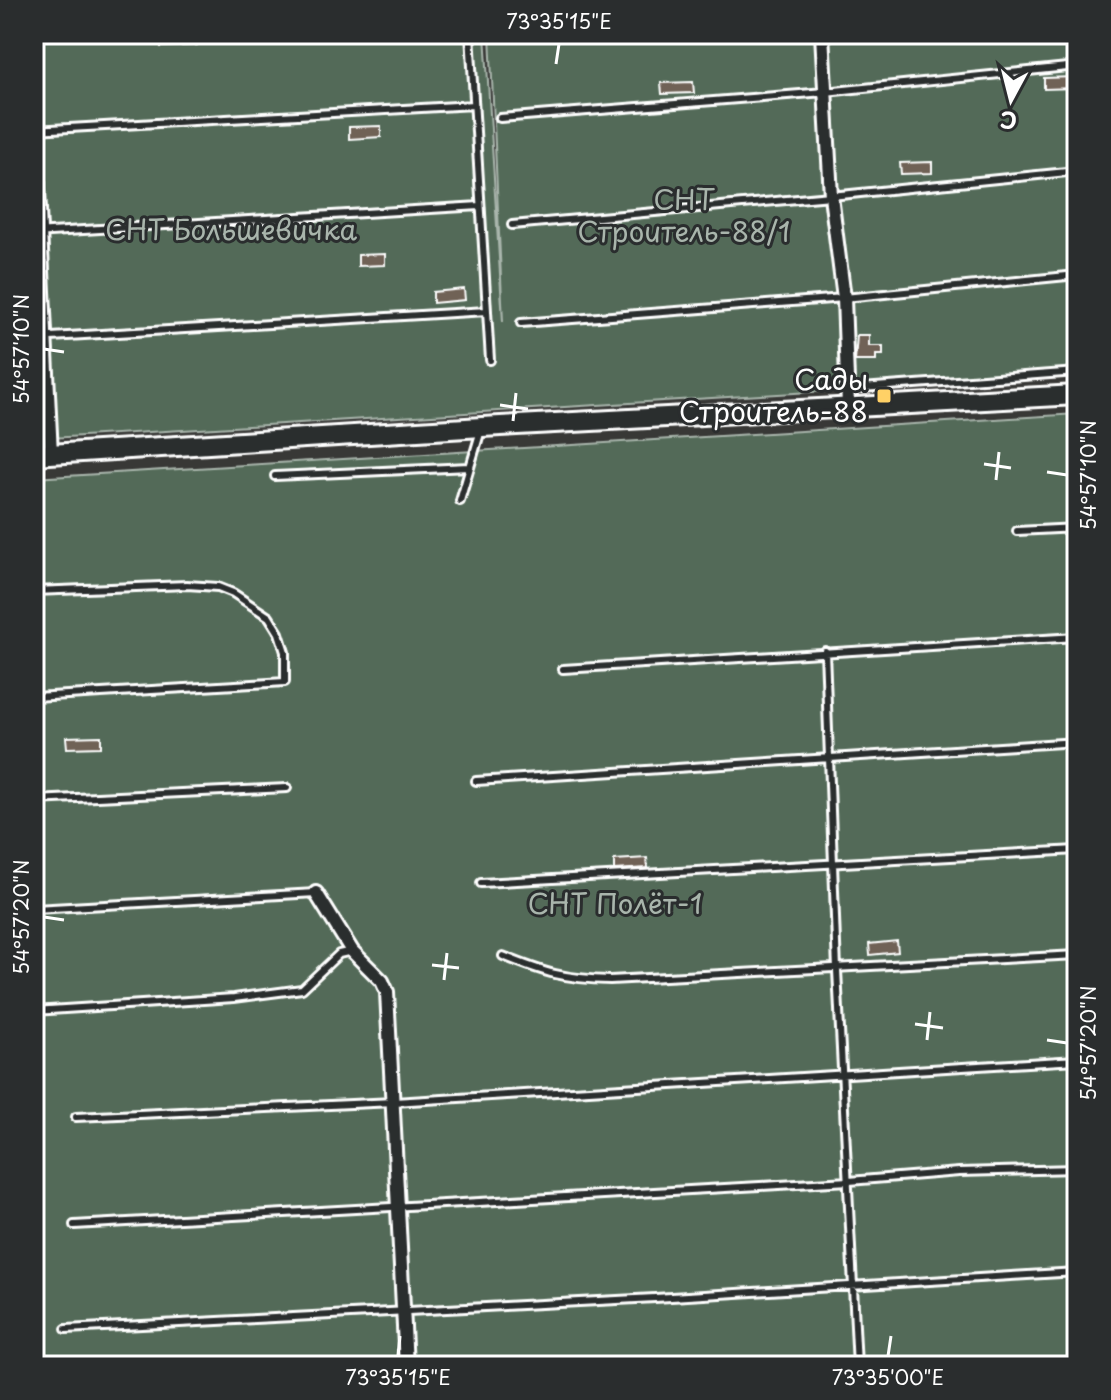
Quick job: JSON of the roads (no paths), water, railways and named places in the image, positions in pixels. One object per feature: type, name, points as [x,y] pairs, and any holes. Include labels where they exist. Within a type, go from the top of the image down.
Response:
[{"type":"street","points":[[822,34],[831,196],[844,298],[848,398]]},
{"type":"street","points":[[34,108],[42,455],[482,427],[848,398],[1077,395]]},
{"type":"street","points":[[316,893],[352,951],[382,981],[387,992],[406,1366]]},
{"type":"lane","points":[[470,34],[490,360]]},
{"type":"lane","points":[[500,118],[825,92],[1077,66]]},
{"type":"lane","points":[[35,130],[474,105]]},
{"type":"lane","points":[[512,225],[1077,171]]},
{"type":"lane","points":[[38,233],[480,206]]},
{"type":"lane","points":[[521,323],[844,298],[1077,275]]},
{"type":"lane","points":[[40,337],[487,311]]},
{"type":"lane","points":[[848,398],[1077,372]]},
{"type":"lane","points":[[460,501],[482,427]]},
{"type":"lane","points":[[275,476],[469,467]]},
{"type":"lane","points":[[1017,531],[1077,528]]},
{"type":"lane","points":[[34,591],[187,585],[218,587],[233,593],[269,617],[279,633],[285,652],[285,682],[34,697]]},
{"type":"lane","points":[[563,669],[1077,637]]},
{"type":"lane","points":[[825,651],[857,1366]]},
{"type":"lane","points":[[476,781],[1077,742]]},
{"type":"lane","points":[[34,800],[287,788]]},
{"type":"lane","points":[[481,883],[1077,850]]},
{"type":"lane","points":[[34,909],[316,893]]},
{"type":"lane","points":[[34,1011],[234,998],[302,989],[339,954],[352,951]]},
{"type":"lane","points":[[503,956],[551,975],[610,980],[1077,955]]},
{"type":"lane","points":[[76,1117],[394,1102],[1077,1060]]},
{"type":"lane","points":[[74,1225],[849,1181],[959,1172],[1077,1169]]},
{"type":"lane","points":[[66,1329],[1077,1272]]},
{"type":"place","name":"Сады Строитель-88","points":[[884,396]]},
{"type":"park label","name":"СНТ Строитель-88/1","points":[[684,216]]},
{"type":"park label","name":"СНТ Большевичка","points":[[231,230]]},
{"type":"park label","name":"СНТ Полёт-1","points":[[615,904]]}]
